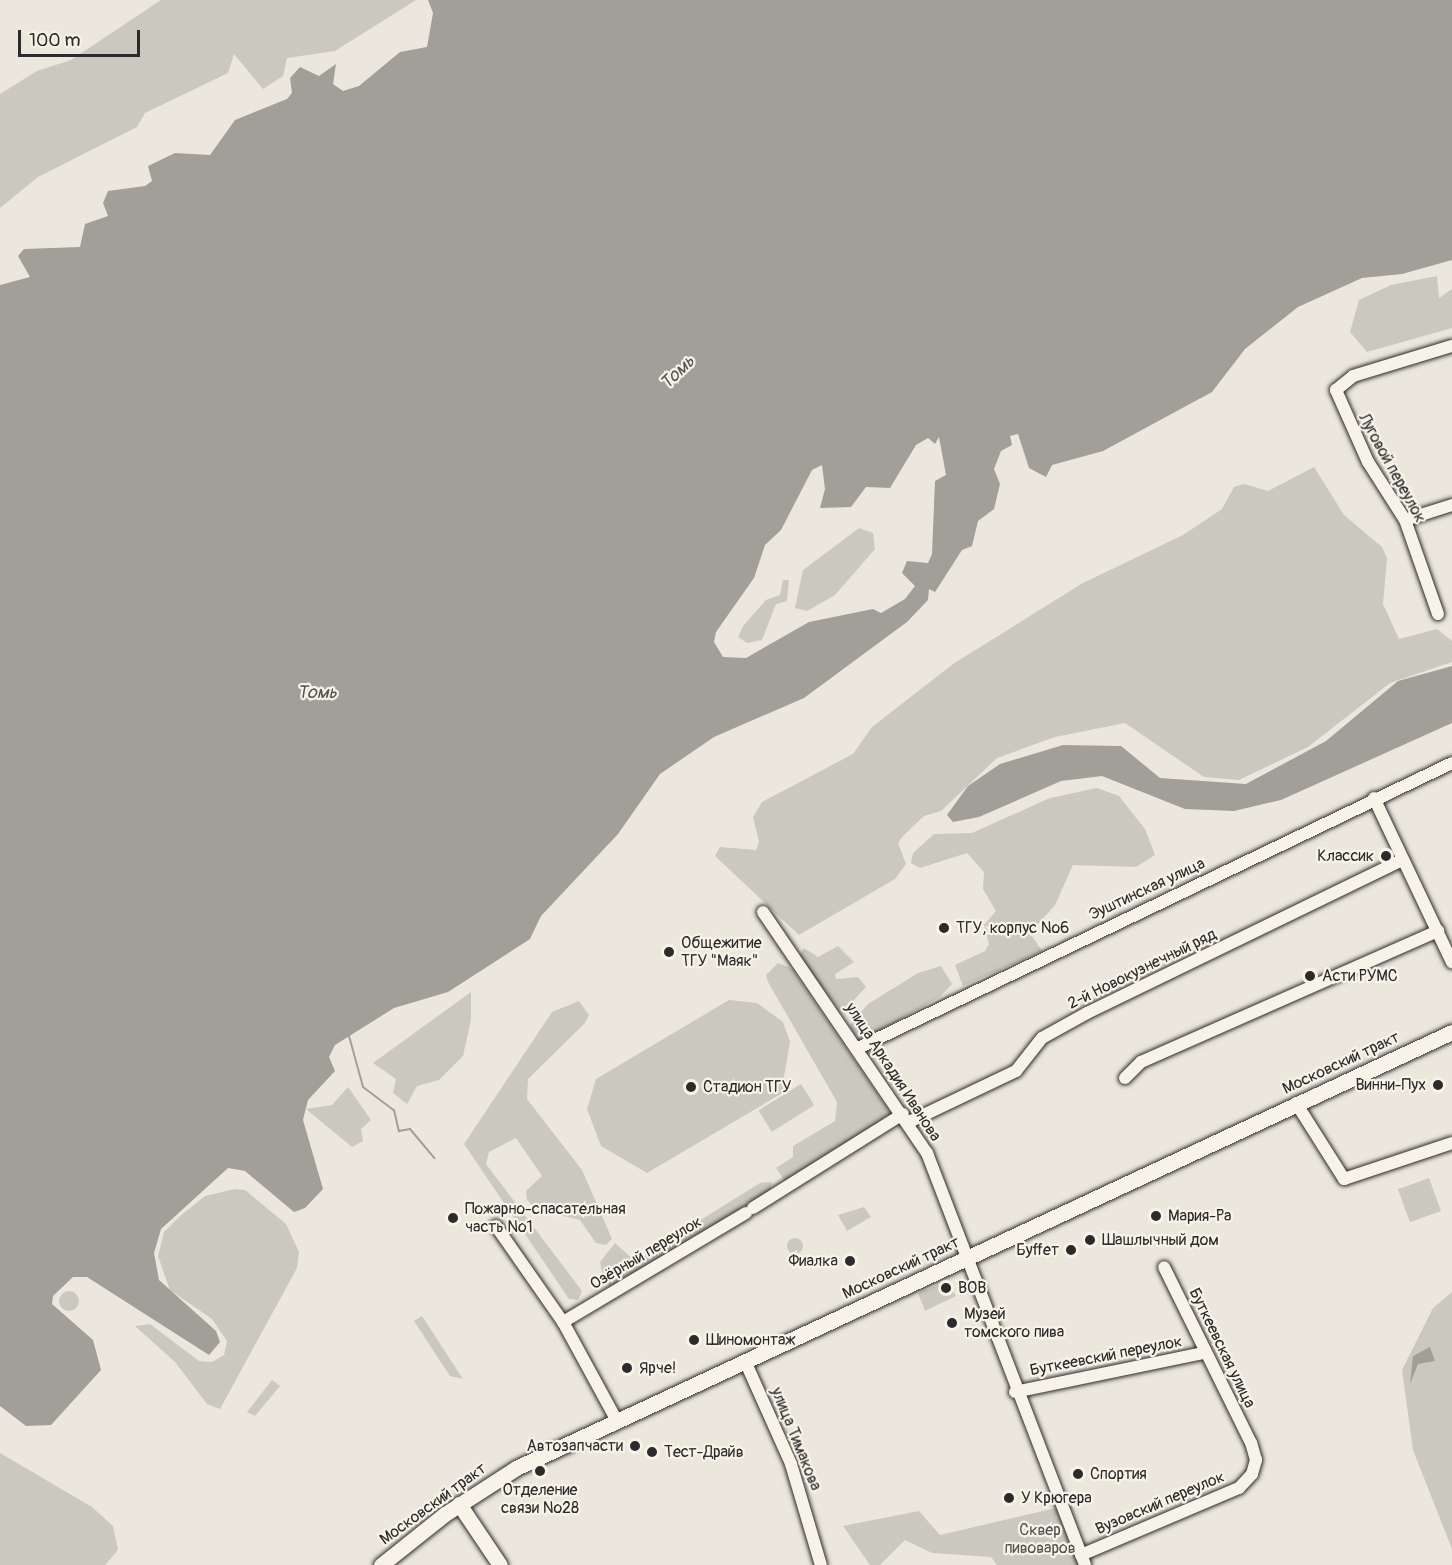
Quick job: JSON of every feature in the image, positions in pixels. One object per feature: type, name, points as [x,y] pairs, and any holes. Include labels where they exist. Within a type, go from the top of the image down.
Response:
[{"type":"main road","name":"Московский тракт","points":[[381,1565],[459,1504],[516,1468],[1452,1032]]},
{"type":"main road","points":[[459,1504],[500,1565]]},
{"type":"street","name":"Луговой переулок","points":[[1438,614],[1405,520],[1340,405],[1336,390],[1346,378],[1452,346]]},
{"type":"street","points":[[1405,520],[1452,505]]},
{"type":"street","name":"Эуштинская улица","points":[[858,1048],[1374,798],[1452,763]]},
{"type":"street","points":[[1374,798],[1452,962]]},
{"type":"street","name":"2-й Новокузнечный ряд","points":[[906,1118],[1016,1071],[1042,1038],[1088,1013],[1402,860]]},
{"type":"street","name":"улица Аркадия Иванова","points":[[764,912],[906,1118],[927,1153],[968,1257],[1015,1392],[1083,1560]]},
{"type":"street","points":[[1125,1078],[1141,1062],[1438,931]]},
{"type":"street","points":[[1296,1103],[1344,1179],[1452,1143]]},
{"type":"street","name":"Озёрный переулок","points":[[563,1322],[906,1118]]},
{"type":"street","points":[[496,1226],[563,1322],[617,1421]]},
{"type":"street","name":"Буткеевская улица","points":[[1164,1267],[1204,1353],[1251,1443]]},
{"type":"street","name":"Буткеевский переулок","points":[[1015,1392],[1204,1353]]},
{"type":"street","name":"улица Тимакова","points":[[745,1361],[791,1464],[821,1565]]},
{"type":"street","name":"Вузовский переулок","points":[[1083,1560],[1239,1488],[1256,1460],[1251,1443]]},
{"type":"green space","points":[[161,0],[416,0],[335,51],[287,58],[283,76],[263,89],[234,54],[228,73],[145,113],[137,127],[38,177],[0,208],[0,94],[37,71],[71,60]]},
{"type":"green space","points":[[1437,276],[1439,298],[1452,289],[1452,328],[1367,352],[1350,332],[1359,300],[1391,285]]},
{"type":"green space","points":[[1314,467],[1344,515],[1382,547],[1387,558],[1383,604],[1399,639],[1437,629],[1452,641],[1452,662],[1390,683],[1308,747],[1239,780],[1204,777],[1125,723],[1055,737],[997,758],[941,811],[924,816],[903,836],[898,843],[906,864],[895,879],[799,935],[715,856],[720,847],[756,850],[759,842],[753,817],[762,802],[853,754],[872,727],[953,664],[1081,584],[1183,535],[1222,509],[1234,487],[1244,484],[1268,491]]},
{"type":"green space","points":[[859,528],[873,533],[875,549],[835,595],[807,611],[795,608],[803,570]]},
{"type":"green space","points":[[783,580],[789,580],[787,601],[776,604],[762,640],[747,643],[738,637],[743,626],[766,600],[780,595]]},
{"type":"green space","points":[[1097,788],[1119,796],[1145,829],[1155,855],[1136,867],[1073,865],[1055,905],[1030,933],[1042,951],[963,986],[955,965],[985,951],[989,944],[984,925],[996,911],[983,889],[984,872],[967,853],[920,868],[911,863],[913,853],[934,834],[972,833],[1050,798]]},
{"type":"green space","points":[[838,946],[854,962],[835,974],[836,979],[858,977],[866,987],[842,1013],[798,957],[804,948],[818,957]]},
{"type":"green space","points":[[778,963],[791,968],[891,1114],[785,1181],[776,1168],[793,1157],[793,1146],[835,1121],[837,1102],[768,982],[766,975]]},
{"type":"green space","points":[[941,966],[952,984],[940,997],[864,1039],[854,1034],[850,1025],[868,1004],[918,973]]},
{"type":"green space","points":[[471,992],[471,1020],[463,1056],[439,1080],[417,1086],[407,1104],[393,1093],[396,1079],[373,1063]]},
{"type":"green space","name":"Стадион ТГУ","points":[[729,1000],[757,1003],[783,1022],[790,1042],[784,1077],[791,1088],[647,1173],[601,1146],[587,1109],[596,1079]]},
{"type":"green space","points":[[579,1001],[589,1015],[585,1023],[528,1079],[527,1099],[582,1170],[612,1239],[606,1245],[596,1243],[580,1220],[536,1209],[527,1200],[526,1191],[542,1176],[516,1138],[489,1152],[486,1164],[582,1291],[578,1300],[569,1299],[464,1144],[552,1012]]},
{"type":"green space","points":[[801,1084],[814,1105],[772,1132],[759,1110]]},
{"type":"green space","points":[[348,1087],[371,1120],[361,1129],[363,1141],[352,1147],[306,1109],[332,1105]]},
{"type":"green space","points":[[1429,1178],[1441,1211],[1410,1222],[1398,1189]]},
{"type":"green space","points":[[772,1182],[770,1191],[613,1288],[604,1283],[600,1262],[615,1243],[635,1261],[760,1183]]},
{"type":"green space","points":[[235,1189],[245,1190],[286,1224],[299,1252],[297,1268],[220,1409],[207,1404],[175,1362],[135,1326],[150,1324],[199,1361],[212,1362],[224,1355],[227,1341],[212,1319],[170,1290],[158,1256],[164,1232],[180,1216],[205,1196]]},
{"type":"green space","points":[[864,1207],[871,1217],[847,1231],[838,1215]]},
{"type":"green space","points":[[795,1238],[801,1240],[803,1246],[801,1252],[795,1254],[789,1252],[787,1246],[789,1240]]},
{"type":"green space","points":[[948,1281],[956,1296],[925,1311],[918,1293]]},
{"type":"green space","points":[[69,1291],[76,1294],[79,1301],[76,1308],[69,1311],[62,1308],[59,1301],[62,1294]]},
{"type":"green space","points":[[1452,1292],[1452,1549],[1413,1450],[1402,1370],[1433,1308]]},
{"type":"green space","points":[[422,1316],[463,1379],[450,1376],[414,1321]]},
{"type":"green space","points":[[272,1380],[280,1386],[255,1416],[247,1412]]},
{"type":"green space","points":[[0,1453],[92,1507],[113,1526],[118,1550],[105,1565],[0,1565]]},
{"type":"green space","name":"Сквер пивоваров","points":[[1056,1508],[1080,1565],[997,1565],[991,1557],[932,1553],[905,1540],[880,1565],[870,1565],[843,1526],[919,1511],[940,1535]]},
{"type":"water","name":"Томь","points":[[428,0],[1452,0],[1452,260],[1402,274],[1362,278],[1298,307],[1245,349],[1212,392],[1103,451],[1052,465],[1046,477],[1029,468],[1018,434],[1010,436],[1012,445],[1001,451],[994,469],[1000,484],[994,509],[978,521],[972,546],[962,550],[935,592],[929,589],[928,600],[907,622],[804,698],[714,737],[660,774],[618,834],[541,916],[530,939],[448,992],[394,1008],[335,1045],[329,1057],[335,1071],[308,1100],[303,1120],[323,1189],[305,1208],[294,1212],[245,1171],[228,1168],[161,1229],[154,1253],[159,1280],[216,1331],[220,1342],[209,1355],[87,1277],[73,1277],[53,1296],[52,1304],[93,1340],[101,1370],[51,1425],[26,1426],[0,1406],[0,285],[30,277],[18,256],[24,249],[80,247],[85,224],[108,216],[103,203],[108,191],[145,186],[152,181],[148,166],[175,153],[210,155],[235,120],[287,99],[292,93],[290,78],[300,67],[319,76],[336,64],[333,84],[343,91],[359,86],[400,52],[427,47],[433,13]],"holes":[[[939,437],[946,475],[935,481],[932,554],[928,563],[907,561],[902,573],[915,586],[905,599],[881,613],[873,609],[809,622],[746,658],[723,657],[714,642],[716,632],[754,578],[765,545],[781,530],[812,470],[822,465],[825,489],[820,508],[851,507],[866,487],[890,488],[916,445],[928,438],[935,444]]]},
{"type":"water","points":[[1452,666],[1452,723],[1281,800],[1234,811],[1185,809],[1102,776],[1061,781],[979,817],[953,822],[947,815],[968,786],[1000,764],[1063,745],[1121,746],[1160,778],[1246,784],[1326,741],[1398,681]]},
{"type":"water","points":[[1430,1347],[1435,1361],[1418,1364],[1410,1384],[1413,1356]]},
{"type":"waterway","points":[[349,1036],[363,1087],[394,1110],[399,1131],[410,1129],[434,1158]]},
{"type":"place","name":"Классик","points":[[1386,856]]},
{"type":"place","name":"ТГУ, корпус №6","points":[[944,928]]},
{"type":"place","name":"Общежитие ТГУ \"Маяк\"","points":[[669,952]]},
{"type":"place","name":"Асти РУМС","points":[[1310,976]]},
{"type":"place","name":"Винни-Пух","points":[[1438,1085]]},
{"type":"place","name":"Стадион ТГУ","points":[[691,1087]]},
{"type":"place","name":"Мария-Ра","points":[[1156,1216]]},
{"type":"place","name":"Пожарно-спасательная часть №1","points":[[453,1218]]},
{"type":"place","name":"Шашлычный дом","points":[[1090,1240]]},
{"type":"place","name":"Буffет","points":[[1071,1250]]},
{"type":"place","name":"Фиалка","points":[[850,1261]]},
{"type":"place","name":"ВОВ","points":[[946,1288]]},
{"type":"place","name":"Музей томского пива","points":[[952,1323]]},
{"type":"place","name":"Шиномонтаж","points":[[694,1340]]},
{"type":"place","name":"Ярче!","points":[[627,1368]]},
{"type":"place","name":"Автозапчасти","points":[[635,1446]]},
{"type":"place","name":"Тест-Драйв","points":[[652,1452]]},
{"type":"place","name":"Отделение связи №28","points":[[540,1471]]},
{"type":"place","name":"Спортия","points":[[1078,1474]]},
{"type":"place","name":"У Крюгера","points":[[1009,1498]]}]
